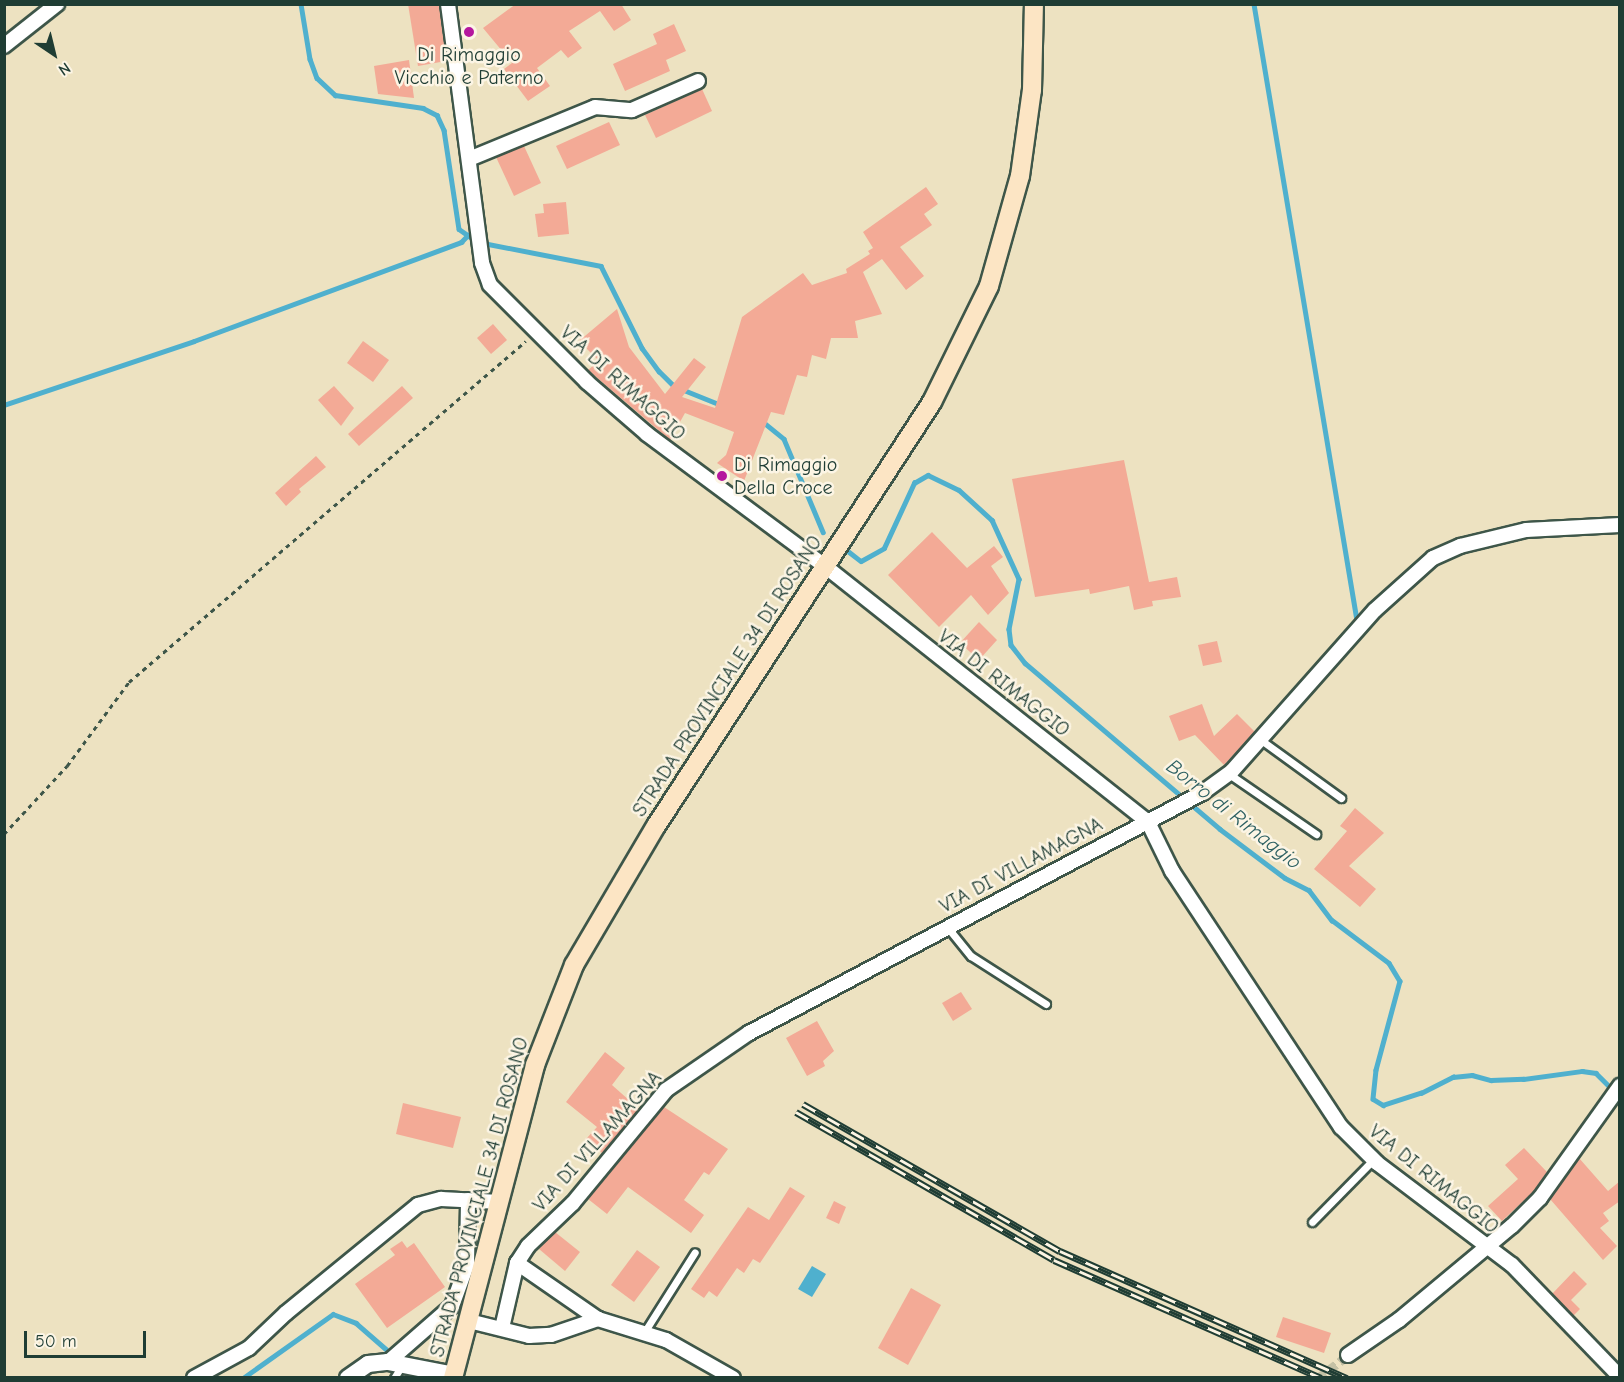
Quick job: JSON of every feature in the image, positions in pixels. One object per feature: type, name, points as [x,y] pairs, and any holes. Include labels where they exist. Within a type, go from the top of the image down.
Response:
[{"type":"main road","name":"STRADA PROVINCIALE 34 DI ROSANO","points":[[454,1376],[535,1065],[583,947],[828,561],[932,402],[989,286],[1016,198],[1024,154],[1032,90],[1034,4]]},
{"type":"street","points":[[4,46],[57,4]]},
{"type":"street","name":"VIA DI RIMAGGIO","points":[[448,4],[482,263],[490,285],[647,434],[828,561],[1148,822],[1172,871],[1324,1105],[1373,1160],[1512,1265],[1620,1377]]},
{"type":"street","points":[[470,159],[595,107],[632,110],[698,81]]},
{"type":"street","name":"VIA DI VILLAMAGNA","points":[[502,1328],[517,1263],[666,1090],[749,1033],[1202,793],[1228,773],[1261,740],[1376,610],[1433,558],[1460,546],[1526,530],[1620,525]]},
{"type":"street","points":[[1348,1355],[1399,1320],[1487,1248],[1540,1197],[1620,1086]]},
{"type":"street","points":[[194,1377],[249,1348],[286,1312],[418,1205],[441,1198],[500,1202]]},
{"type":"street","points":[[395,1368],[452,1306],[467,1266],[468,1200]]},
{"type":"street","points":[[517,1263],[598,1319],[645,1331],[733,1377]]},
{"type":"street","points":[[469,1322],[529,1336],[551,1335],[598,1319]]},
{"type":"street","points":[[348,1377],[368,1364],[454,1376]]},
{"type":"lane","points":[[1261,740],[1341,798]]},
{"type":"lane","points":[[1228,773],[1294,815],[1316,834]]},
{"type":"lane","points":[[948,928],[971,956],[1046,1004]]},
{"type":"lane","points":[[1312,1222],[1373,1160]]},
{"type":"lane","points":[[645,1331],[695,1252]]},
{"type":"path","points":[[4,834],[67,766],[129,682],[537,332]]},
{"type":"water","points":[[812,1266],[826,1274],[812,1297],[798,1289]]},
{"type":"building","points":[[408,4],[439,4],[446,61],[418,66]]},
{"type":"building","points":[[516,4],[621,4],[631,20],[614,31],[600,11],[569,31],[582,48],[568,58],[561,50],[537,68],[550,86],[528,101],[504,69],[512,63],[483,28]]},
{"type":"building","points":[[674,24],[686,51],[666,60],[670,71],[625,91],[613,64],[657,44],[653,34]]},
{"type":"building","points":[[409,60],[414,98],[378,94],[374,66]]},
{"type":"building","points":[[702,89],[712,111],[656,138],[645,115]]},
{"type":"building","points":[[609,122],[620,145],[567,169],[556,146]]},
{"type":"building","points":[[524,146],[541,183],[514,196],[496,157]]},
{"type":"building","points":[[926,187],[938,204],[924,214],[932,225],[900,247],[924,276],[906,290],[882,259],[863,272],[882,314],[855,321],[858,338],[831,338],[826,359],[812,355],[807,377],[797,375],[784,415],[771,412],[744,481],[717,463],[726,455],[734,432],[685,413],[670,440],[588,370],[599,361],[579,341],[617,309],[629,347],[665,394],[694,358],[706,367],[682,397],[715,408],[742,317],[803,273],[812,285],[847,273],[846,269],[870,254],[868,251],[873,248],[863,232]]},
{"type":"building","points":[[566,202],[569,234],[538,237],[535,214],[544,213],[543,204]]},
{"type":"building","points":[[493,324],[507,340],[491,354],[477,338]]},
{"type":"building","points":[[363,341],[389,360],[373,382],[347,363]]},
{"type":"building","points":[[334,386],[354,408],[341,426],[318,400]]},
{"type":"building","points":[[402,386],[413,398],[359,446],[348,434]]},
{"type":"building","points":[[316,456],[326,467],[299,489],[301,492],[286,506],[275,493]]},
{"type":"building","points":[[1124,460],[1149,582],[1177,577],[1181,597],[1152,601],[1153,606],[1134,610],[1129,586],[1090,594],[1089,589],[1035,597],[1012,479]]},
{"type":"building","points":[[932,532],[967,568],[994,546],[1003,557],[991,566],[1009,593],[988,615],[971,595],[939,627],[888,575]]},
{"type":"building","points":[[979,622],[997,640],[979,660],[960,643]]},
{"type":"building","points":[[1217,641],[1222,662],[1203,666],[1198,645]]},
{"type":"building","points":[[1202,704],[1214,736],[1237,714],[1255,732],[1224,765],[1195,735],[1179,741],[1169,716]]},
{"type":"building","points":[[1355,808],[1384,833],[1349,866],[1376,889],[1360,907],[1314,869],[1347,831],[1340,826]]},
{"type":"building","points":[[961,992],[972,1009],[953,1021],[942,1003]]},
{"type":"building","points":[[817,1021],[834,1051],[823,1061],[825,1066],[807,1076],[786,1038]]},
{"type":"building","points":[[605,1052],[625,1068],[612,1085],[639,1109],[602,1153],[586,1139],[597,1127],[566,1102]]},
{"type":"building","points":[[403,1103],[461,1117],[453,1148],[396,1134]]},
{"type":"building","points":[[664,1107],[728,1149],[709,1175],[704,1172],[684,1200],[704,1215],[691,1233],[628,1187],[607,1214],[588,1199]]},
{"type":"building","points":[[1524,1148],[1547,1172],[1533,1192],[1502,1221],[1488,1206],[1518,1179],[1505,1165]]},
{"type":"building","points":[[1579,1158],[1608,1191],[1620,1181],[1620,1201],[1603,1213],[1609,1221],[1600,1228],[1617,1246],[1603,1260],[1550,1199]]},
{"type":"building","points":[[790,1187],[805,1196],[760,1263],[753,1259],[744,1273],[737,1268],[717,1297],[709,1291],[704,1298],[691,1289],[748,1207],[769,1220]]},
{"type":"building","points":[[834,1201],[846,1207],[839,1224],[826,1218]]},
{"type":"building","points":[[555,1232],[580,1252],[565,1271],[539,1249]]},
{"type":"building","points":[[402,1241],[407,1248],[414,1243],[445,1287],[387,1328],[355,1284],[395,1255],[390,1249]]},
{"type":"building","points":[[637,1250],[660,1267],[634,1302],[611,1285]]},
{"type":"building","points":[[1574,1271],[1587,1284],[1571,1300],[1580,1309],[1573,1316],[1552,1294]]},
{"type":"building","points":[[911,1288],[941,1305],[908,1365],[878,1348]]},
{"type":"building","points":[[1283,1317],[1331,1333],[1324,1353],[1276,1337]]},
{"type":"waterway","name":"Borro di Rimaggio","points":[[301,4],[310,59],[317,78],[335,95],[423,108],[437,115],[444,130],[459,229],[475,240]]},
{"type":"waterway","points":[[1254,4],[1357,620],[1353,625]]},
{"type":"waterway","points":[[4,405],[194,341],[461,242],[468,235]]},
{"type":"waterway","name":"Borro di Rimaggio","points":[[483,243],[601,266],[642,348],[659,371],[674,386],[721,405]]},
{"type":"waterway","name":"Borro di Rimaggio","points":[[762,421],[784,439],[823,532]]},
{"type":"waterway","name":"Borro di Rimaggio","points":[[848,551],[861,561],[884,548],[914,483],[928,475],[959,490],[992,520],[1019,579],[1009,629],[1011,645],[1025,663],[1220,829],[1285,878],[1309,890],[1332,920],[1389,963],[1400,981],[1376,1070],[1373,1099],[1383,1105],[1421,1093],[1453,1077],[1472,1075],[1491,1080],[1523,1079],[1582,1071],[1596,1073],[1614,1091]]},
{"type":"waterway","points":[[243,1378],[333,1314],[356,1323],[386,1349]]},
{"type":"tunnel","points":[[1318,1378],[1348,1355]]},
{"type":"railway","points":[[803,1104],[1060,1251],[1347,1378]]},
{"type":"railway","points":[[796,1112],[1054,1260],[1321,1378]]},
{"type":"place","name":"Di Rimaggio Vicchio e Paterno","points":[[469,32]]},
{"type":"place","name":"Di Rimaggio Della Croce","points":[[722,476]]}]
